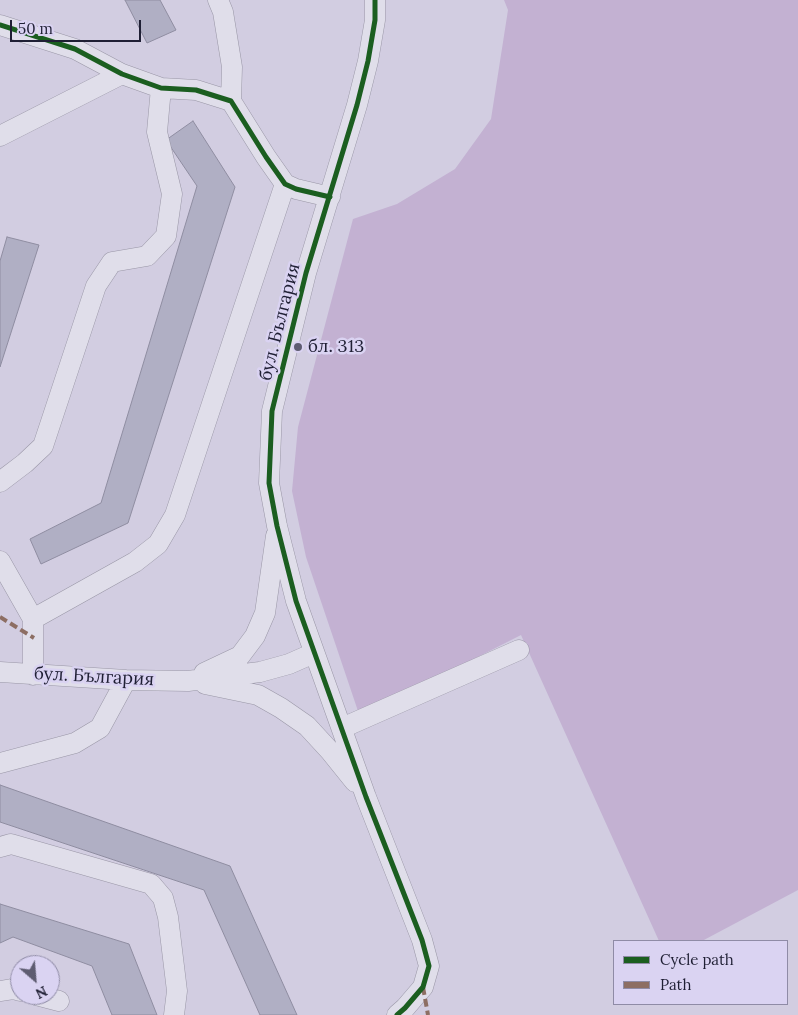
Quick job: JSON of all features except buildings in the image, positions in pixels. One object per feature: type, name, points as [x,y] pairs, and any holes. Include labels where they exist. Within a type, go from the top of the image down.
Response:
[{"type":"street","points":[[218,0],[224,12],[232,68],[231,101],[285,184],[296,190],[330,197]]},
{"type":"street","name":"бул. България","points":[[375,0],[375,20],[368,61],[357,106],[306,273],[272,411],[269,483],[277,526],[296,601],[366,796],[422,940],[429,966],[423,987],[397,1015]]},
{"type":"street","points":[[0,25],[75,49],[122,74],[161,88],[196,90],[231,101]]},
{"type":"street","points":[[0,136],[122,74]]},
{"type":"street","points":[[0,482],[25,463],[42,446],[96,286],[101,278],[112,262],[147,256],[166,236],[172,194],[157,132],[161,88]]},
{"type":"street","points":[[33,619],[135,562],[158,544],[175,515],[285,184]]},
{"type":"street","points":[[188,681],[240,656],[256,636],[265,613],[277,526]]},
{"type":"street","points":[[0,561],[33,619],[33,675]]},
{"type":"street","points":[[342,728],[519,650]]},
{"type":"street","points":[[188,681],[260,672],[289,664],[314,653]]},
{"type":"street","name":"бул. България","points":[[0,672],[126,680],[188,681]]},
{"type":"street","points":[[0,764],[75,743],[100,728],[126,680]]},
{"type":"street","points":[[188,681],[258,695],[281,708],[307,726],[366,796]]},
{"type":"street","points":[[0,847],[11,844],[151,884],[163,898],[168,917],[177,991],[174,1015]]},
{"type":"shaded area","points":[[504,0],[798,0],[798,890],[704,940],[659,940],[521,635],[360,717],[306,557],[292,491],[298,427],[353,219],[397,204],[455,169],[491,119],[508,10]]},
{"type":"marked path","points":[[0,617],[34,638]]},
{"type":"marked path","points":[[423,987],[428,1015]]},
{"type":"cycle path","points":[[375,0],[375,20],[368,61],[357,105],[306,273],[272,411],[269,483],[277,526],[296,601],[366,797],[422,940],[429,966],[423,987],[397,1015]]},
{"type":"cycle path","points":[[0,25],[75,49],[122,74],[161,88],[196,90],[231,101],[285,184],[296,189],[330,197]]},
{"type":"place","name":"бл. 313","points":[[298,347]]}]
